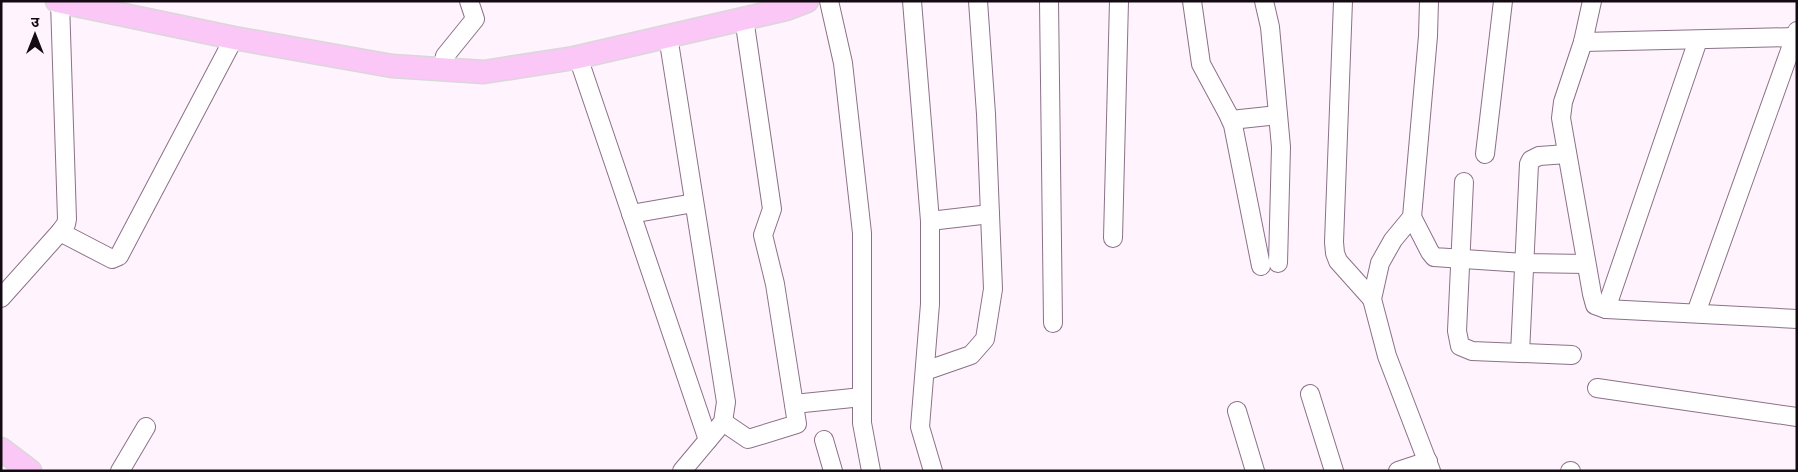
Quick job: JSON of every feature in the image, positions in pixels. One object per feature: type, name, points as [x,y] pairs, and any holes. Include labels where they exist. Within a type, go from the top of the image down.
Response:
[{"type":"main road","points":[[58,2],[105,7],[234,38],[392,66],[484,72],[578,57],[786,8],[807,1]]},
{"type":"main road","points":[[1,450],[30,471]]},
{"type":"street","points":[[442,69],[444,56],[474,21],[474,14],[469,1]]},
{"type":"street","points":[[829,1],[843,63],[862,233],[862,423],[871,471]]},
{"type":"street","points":[[912,1],[930,221],[930,304],[920,427],[933,471]]},
{"type":"street","points":[[925,371],[972,355],[984,339],[993,289],[986,114],[978,1]]},
{"type":"street","points":[[1049,1],[1053,323]]},
{"type":"street","points":[[1113,238],[1119,1]]},
{"type":"street","points":[[1192,1],[1201,64],[1231,120],[1270,265],[1281,146],[1270,28],[1264,1]]},
{"type":"street","points":[[1343,1],[1334,242],[1338,261],[1372,299],[1387,356],[1430,466],[1398,471]]},
{"type":"street","points":[[1429,1],[1428,36],[1412,217],[1430,252],[1434,257],[1524,263],[1586,264]]},
{"type":"street","points":[[1485,154],[1503,1]]},
{"type":"street","points":[[1592,1],[1583,42],[1562,110],[1562,126],[1595,305],[1606,309],[1797,319]]},
{"type":"street","points":[[1,298],[66,224],[58,2]]},
{"type":"street","points":[[723,422],[748,439],[797,424],[775,284],[763,235],[772,209],[744,18]]},
{"type":"street","points":[[1583,42],[1698,40],[1796,34],[1696,313]]},
{"type":"street","points":[[668,36],[726,402],[723,422],[682,471]]},
{"type":"street","points":[[60,232],[109,258],[114,259],[120,256],[234,38]]},
{"type":"street","points":[[1606,309],[1698,40]]},
{"type":"street","points":[[578,57],[708,440]]},
{"type":"street","points":[[1231,120],[1278,115]]},
{"type":"street","points":[[1520,353],[1529,164],[1531,160],[1539,156],[1567,154]]},
{"type":"street","points":[[1464,182],[1456,331],[1460,346],[1472,350],[1572,355]]},
{"type":"street","points":[[631,214],[694,202]]},
{"type":"street","points":[[930,221],[990,214]]},
{"type":"street","points":[[1372,299],[1380,263],[1393,240],[1412,217]]},
{"type":"street","points":[[1597,388],[1797,417]]},
{"type":"street","points":[[1310,394],[1334,471]]},
{"type":"street","points":[[794,404],[862,397]]},
{"type":"street","points":[[1236,411],[1255,471]]},
{"type":"street","points":[[120,471],[146,426]]},
{"type":"street","points":[[824,440],[833,471]]}]
